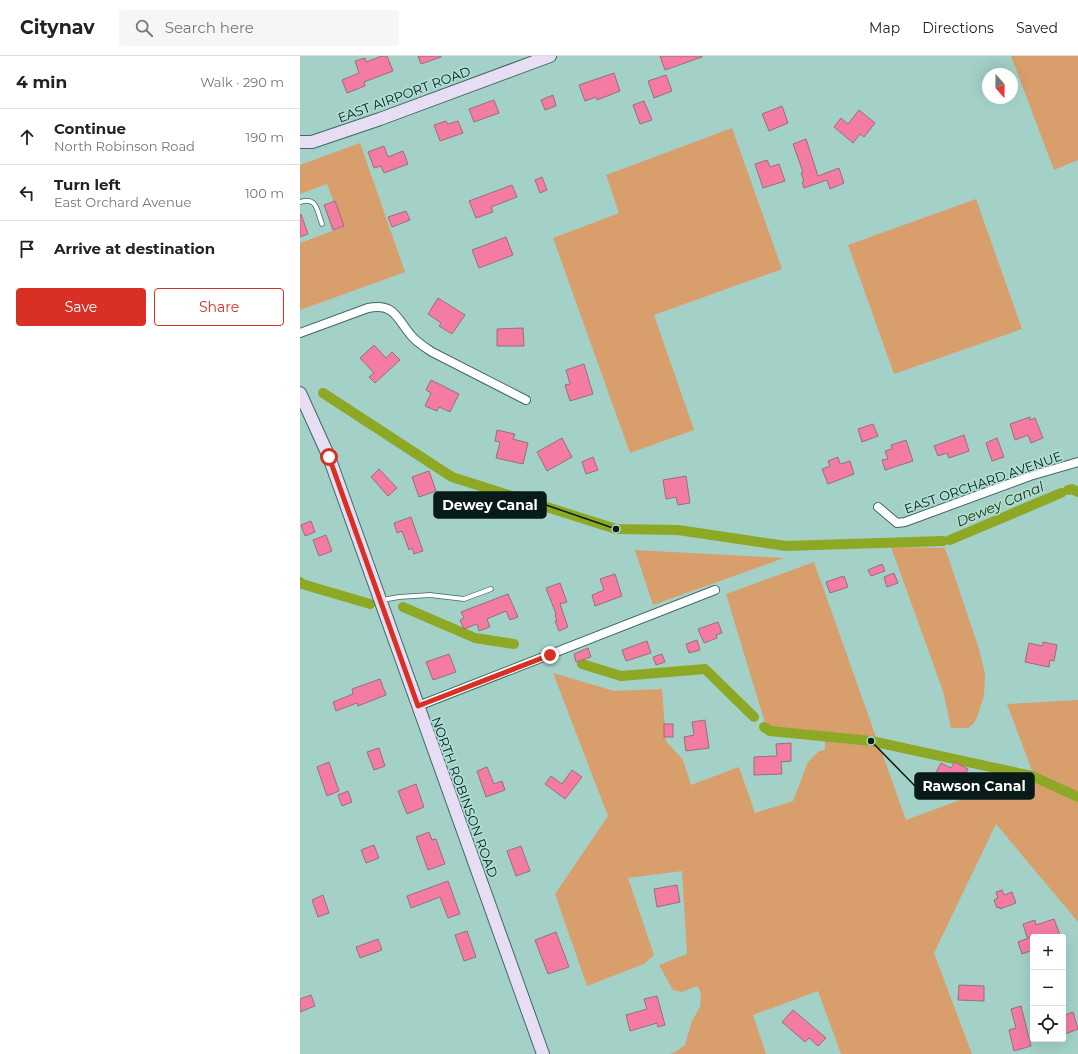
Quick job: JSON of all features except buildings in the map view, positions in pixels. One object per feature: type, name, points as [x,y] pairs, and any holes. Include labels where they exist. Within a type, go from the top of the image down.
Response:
[{"type":"street","name":"EAST AIRPORT ROAD","points":[[300,151],[306,142],[380,119],[550,56]]},
{"type":"street","points":[[300,333],[368,308],[377,306],[387,308],[395,313],[418,343],[432,352],[526,400]]},
{"type":"street","name":"NORTH ROBINSON ROAD","points":[[300,393],[329,457],[543,1054]]},
{"type":"street","name":"EAST ORCHARD AVENUE","points":[[878,507],[897,523],[905,522],[1030,476],[1078,462]]},
{"type":"street","points":[[418,706],[715,590]]},
{"type":"lane","points":[[300,202],[311,200],[314,203],[322,224]]},
{"type":"lane","points":[[380,601],[399,597],[430,595],[464,599],[491,589]]},
{"type":"shaded area","points":[[1011,56],[1078,56],[1078,160],[1054,170],[1018,75],[1018,68],[1016,68]]},
{"type":"shaded area","points":[[732,128],[782,269],[654,315],[694,430],[630,453],[553,238],[619,213],[606,175]]},
{"type":"shaded area","points":[[360,143],[405,272],[300,310],[300,243],[343,227],[327,184],[300,194],[300,165]]},
{"type":"shaded area","points":[[976,199],[1022,329],[894,374],[848,245]]},
{"type":"shaded area","points":[[891,547],[945,548],[979,649],[985,674],[984,695],[978,715],[974,723],[968,728],[951,728],[943,691]]},
{"type":"shaded area","points":[[635,550],[784,558],[653,605]]},
{"type":"shaded area","points":[[814,562],[877,740],[766,726],[726,594]]},
{"type":"shaded area","points":[[553,673],[614,691],[662,689],[666,741],[683,760],[691,785],[739,767],[755,813],[793,801],[808,762],[819,751],[825,750],[825,741],[880,747],[906,820],[1033,773],[1007,704],[1078,700],[1078,922],[996,824],[934,953],[972,1054],[841,1054],[818,991],[753,1015],[766,1054],[670,1054],[685,1045],[692,1021],[700,1007],[701,994],[698,986],[682,992],[673,990],[659,965],[687,954],[682,871],[628,878],[654,955],[644,964],[587,986],[555,894],[608,816]]},
{"type":"waterway","name":"Dewey Canal","points":[[323,393],[452,477],[616,529],[678,530],[786,546],[943,541]]},
{"type":"waterway","name":"Dewey Canal","points":[[1068,490],[1072,489],[1078,492]]},
{"type":"waterway","name":"Dewey Canal","points":[[950,540],[1061,493]]},
{"type":"waterway","points":[[300,582],[302,584],[370,604]]},
{"type":"waterway","points":[[403,607],[475,638],[514,644]]},
{"type":"waterway","points":[[582,664],[621,676],[705,669],[754,717]]},
{"type":"waterway","points":[[764,727],[770,731],[871,741],[1032,776],[1078,797]]},
{"type":"place","name":"Dewey Canal","points":[[616,529]]},
{"type":"place","name":"Rawson Canal","points":[[871,741]]},
{"type":"route","points":[[329,457],[418,706],[550,655]]}]
